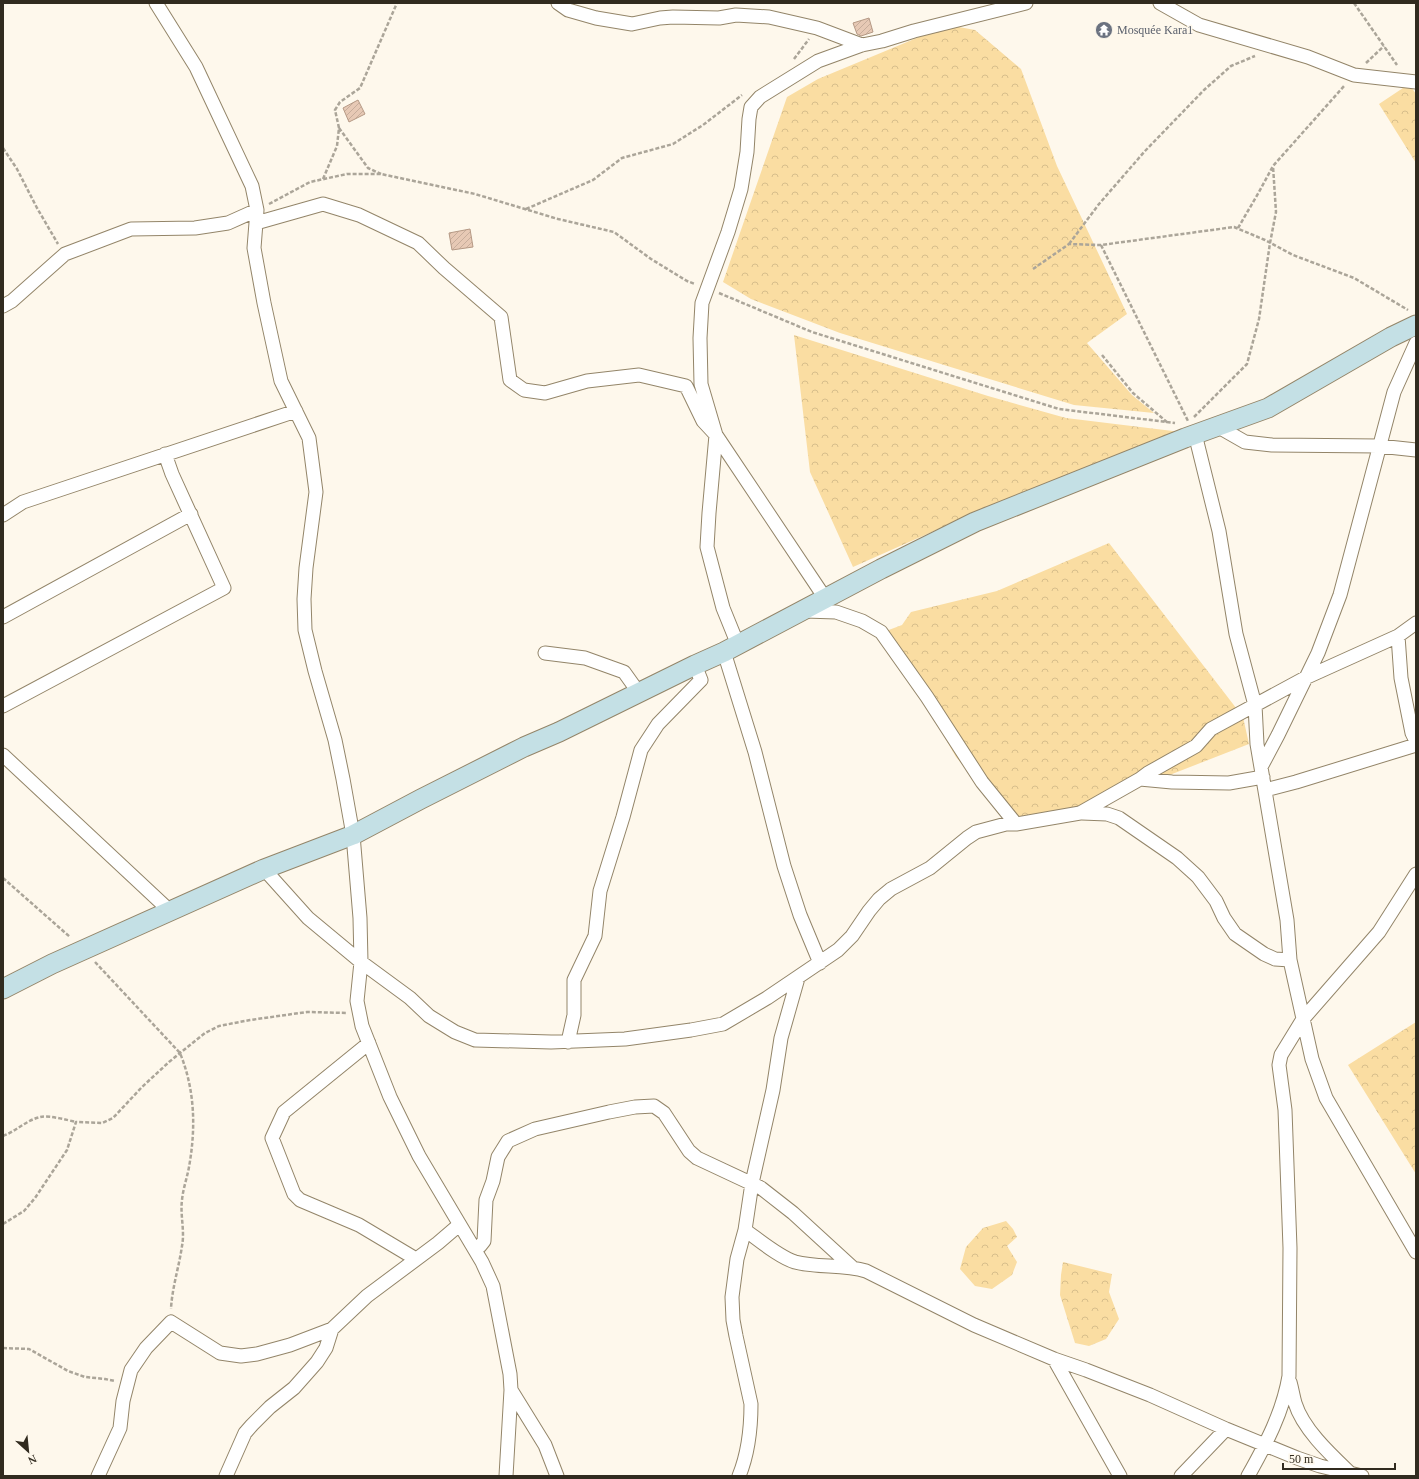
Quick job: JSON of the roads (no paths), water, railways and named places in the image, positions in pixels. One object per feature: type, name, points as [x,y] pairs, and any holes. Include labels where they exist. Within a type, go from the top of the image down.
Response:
[{"type":"street","points":[[156,3],[196,67],[252,186],[256,217],[254,248],[265,310],[281,381],[309,438],[316,492],[304,591],[305,630],[335,740],[344,779],[353,835],[360,918],[361,962],[357,1001],[362,1026],[390,1096],[416,1150],[482,1262],[493,1286],[510,1374],[511,1390],[506,1476]]},
{"type":"street","points":[[558,3],[568,10],[596,18],[632,24],[660,18],[719,18],[736,15],[769,17],[817,28],[862,45]]},
{"type":"street","points":[[820,963],[800,915],[784,866],[755,752],[731,648],[724,608],[707,547],[716,435],[701,384],[700,338],[702,303],[728,232],[741,188],[747,152],[751,107],[760,98],[818,61],[862,45],[882,41],[914,30],[1026,3]]},
{"type":"street","points":[[1160,3],[1199,25],[1308,57],[1354,75],[1412,81]]},
{"type":"street","points":[[3,306],[12,301],[65,254],[131,229],[195,228],[323,204],[359,215],[418,243],[500,317],[510,380],[524,390],[545,393],[587,381],[639,375],[686,386],[703,421],[716,435],[825,598]]},
{"type":"street","points":[[3,989],[83,950],[170,911],[264,870],[353,835],[420,799],[524,747],[559,732],[731,648],[881,568],[975,522],[1195,434],[1268,408],[1391,337],[1413,318]]},
{"type":"street","points":[[1140,779],[1172,782],[1229,783],[1262,772],[1278,735],[1318,653],[1340,595],[1394,392],[1416,343]]},
{"type":"street","points":[[3,514],[23,502],[296,411]]},
{"type":"street","points":[[1217,426],[1245,442],[1272,445],[1379,446],[1416,450]]},
{"type":"street","points":[[1195,434],[1219,531],[1236,634],[1255,705],[1257,744],[1287,920],[1290,960],[1312,1059],[1326,1098],[1416,1252]]},
{"type":"street","points":[[3,706],[224,588],[172,474],[165,454]]},
{"type":"street","points":[[6,612],[191,514]]},
{"type":"street","points":[[803,610],[836,612],[862,622],[880,632],[927,697],[982,782],[1016,824]]},
{"type":"street","points":[[1080,813],[1196,746],[1211,729],[1255,705],[1281,693],[1305,678],[1398,636],[1416,623]]},
{"type":"street","points":[[1398,636],[1401,678],[1412,733],[1416,741]]},
{"type":"street","points":[[546,654],[585,658],[624,672],[639,693]]},
{"type":"street","points":[[568,1042],[574,1015],[574,980],[595,936],[600,891],[641,750],[658,724],[701,680],[695,665]]},
{"type":"street","points":[[1265,790],[1416,745]]},
{"type":"street","points":[[3,755],[170,911]]},
{"type":"street","points":[[264,870],[308,918],[361,962],[410,998],[429,1016],[455,1032],[475,1040],[568,1042],[625,1039],[723,1024],[798,978],[838,950],[852,936],[869,911],[891,889],[930,868],[976,832],[1006,824],[1016,824],[1080,813],[1107,814],[1130,825],[1177,858],[1198,877],[1216,901],[1224,918],[1235,934],[1264,954],[1275,959],[1290,960]]},
{"type":"street","points":[[1248,1476],[1265,1446],[1282,1407],[1289,1376],[1290,1248],[1285,1110],[1279,1065],[1281,1055],[1303,1019],[1379,932],[1416,874]]},
{"type":"street","points":[[739,1476],[744,1462],[751,1416],[751,1404],[735,1331],[732,1297],[737,1259],[745,1230],[752,1183],[773,1090],[781,1038],[798,978]]},
{"type":"street","points":[[369,1043],[284,1112],[272,1138],[294,1194],[300,1200],[359,1226],[416,1259]]},
{"type":"street","points":[[474,1249],[480,1246],[484,1241],[486,1200],[493,1181],[498,1157],[508,1141],[535,1129],[622,1109],[654,1106],[664,1113],[689,1150],[697,1158],[752,1183],[770,1194],[852,1267]]},
{"type":"street","points":[[98,1476],[120,1428],[123,1401],[131,1370],[146,1348],[171,1322],[220,1353],[241,1356],[257,1354],[290,1345],[332,1329],[367,1296],[438,1243],[459,1225]]},
{"type":"street","points":[[745,1230],[781,1255],[794,1261],[852,1267],[866,1271],[974,1325],[1054,1359],[1150,1395],[1265,1446],[1320,1466],[1356,1474]]},
{"type":"street","points":[[226,1476],[245,1433],[270,1407],[294,1388],[317,1362],[326,1348],[332,1329]]},
{"type":"street","points":[[1054,1359],[1120,1476]]},
{"type":"street","points":[[1289,1376],[1295,1404],[1307,1426],[1327,1451],[1356,1474]]},
{"type":"street","points":[[511,1390],[545,1445],[557,1476]]},
{"type":"street","points":[[1181,1476],[1226,1429]]},
{"type":"place","name":"Mosquée Kara1","points":[[1104,30]]}]
